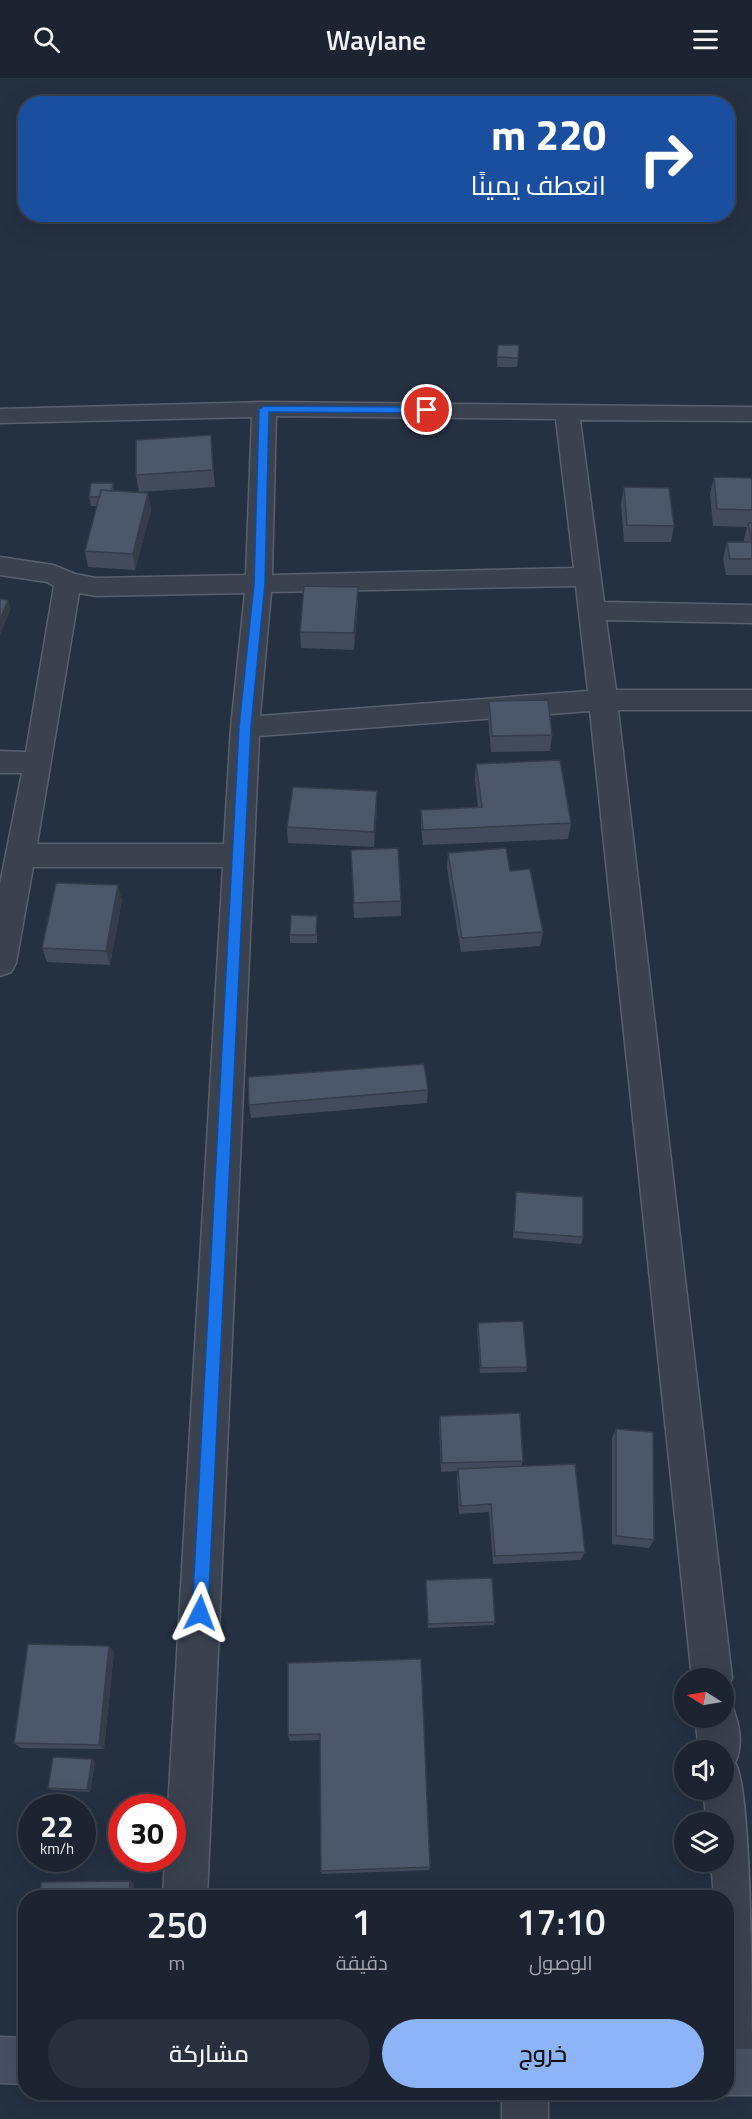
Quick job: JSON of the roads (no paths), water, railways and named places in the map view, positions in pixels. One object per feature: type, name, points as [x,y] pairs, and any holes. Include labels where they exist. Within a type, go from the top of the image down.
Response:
[{"type":"main road","points":[[0,2060],[18,2061]]},
{"type":"main road","points":[[734,2072],[752,2072]]},
{"type":"street","points":[[185,1890],[245,727],[259,584],[264,409]]},
{"type":"street","points":[[0,416],[264,409],[752,414]]},
{"type":"street","points":[[567,411],[603,700],[711,1668]]},
{"type":"street","points":[[0,566],[53,574],[68,582],[96,587],[588,577]]},
{"type":"street","points":[[0,963],[38,763],[68,582]]},
{"type":"street","points":[[592,611],[752,614]]},
{"type":"street","points":[[245,727],[603,700],[752,700]]},
{"type":"street","points":[[0,762],[38,763]]},
{"type":"street","points":[[21,856],[238,855]]},
{"type":"street","points":[[725,1800],[752,2040]]},
{"type":"street","points":[[525,2100],[525,2119]]}]
